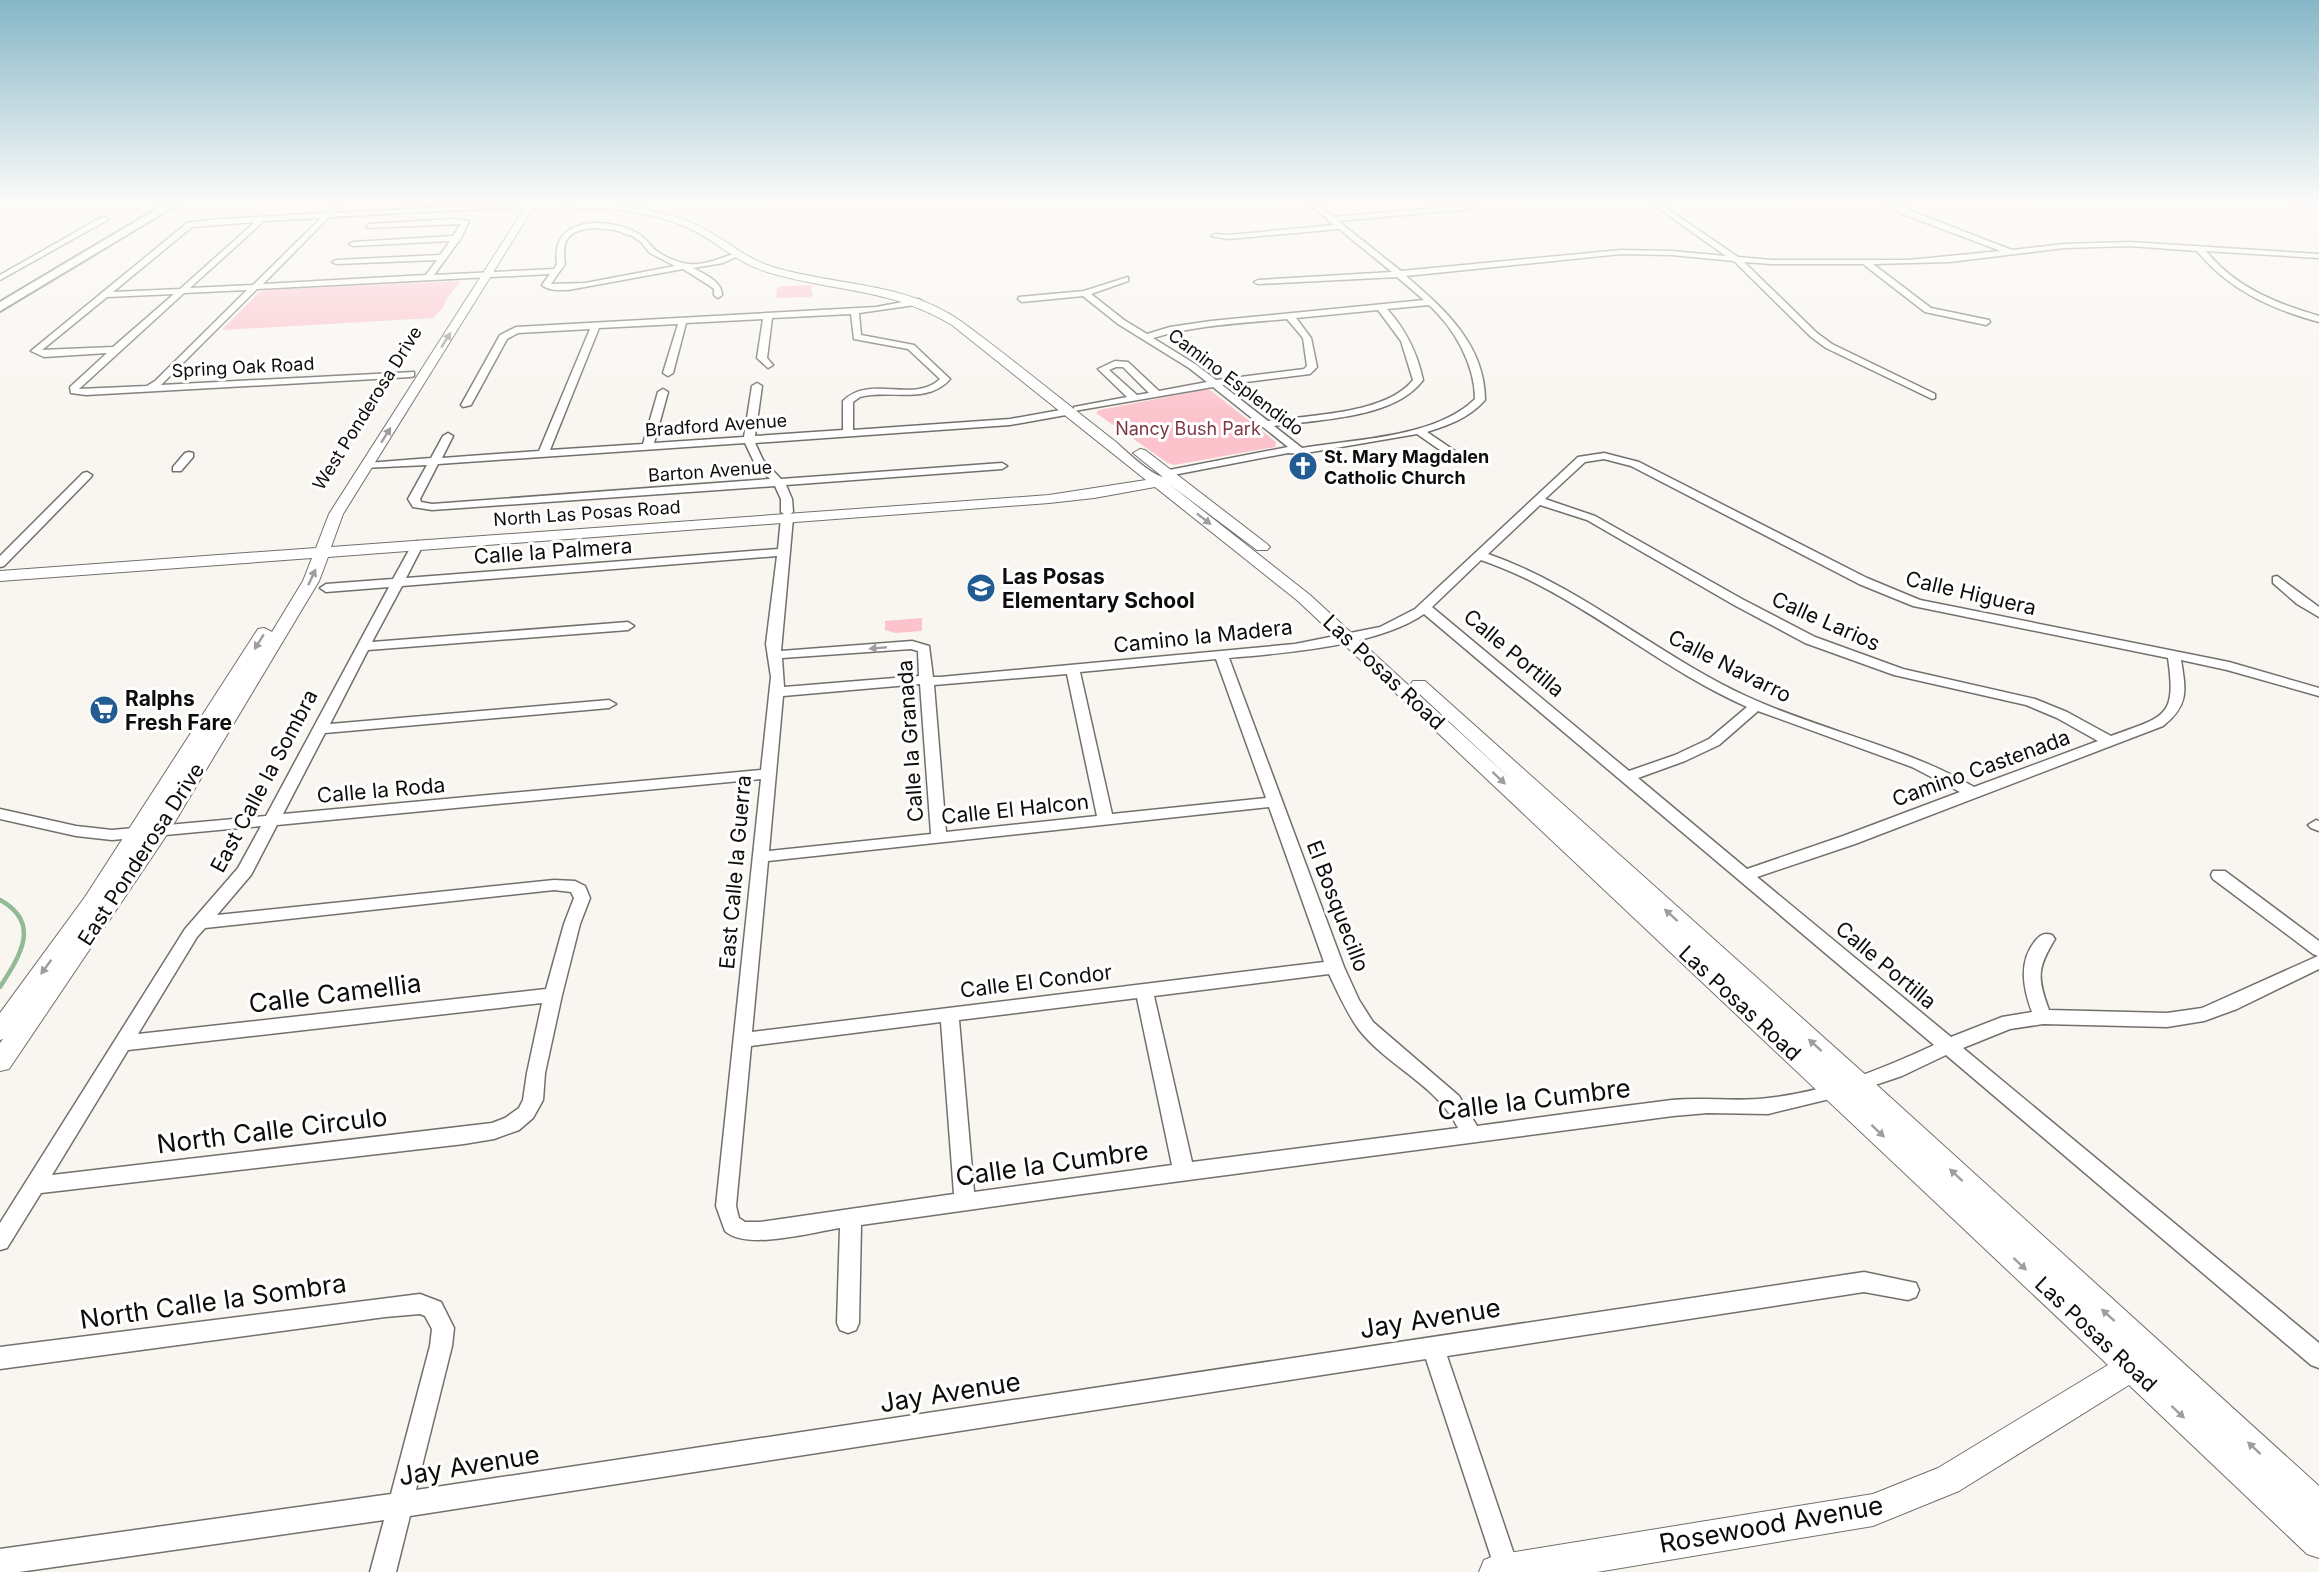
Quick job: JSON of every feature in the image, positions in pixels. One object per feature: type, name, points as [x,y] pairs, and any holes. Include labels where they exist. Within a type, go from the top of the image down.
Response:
[{"type":"highway","points":[[0,292],[30,274]]},
{"type":"highway","points":[[0,307],[55,274]]},
{"type":"main road","name":"Las Posas Road","points":[[812,274],[880,286],[961,316],[1072,410],[1266,551],[1355,637],[2142,1361],[2319,1542]]},
{"type":"main road","name":"West Ponderosa Drive","points":[[316,550],[318,525],[425,373],[481,275]]},
{"type":"main road","name":"West Ponderosa Drive","points":[[360,467],[411,374],[481,275]]},
{"type":"main road","points":[[411,374],[425,373]]},
{"type":"main road","name":"North Las Posas Road","points":[[0,576],[787,515],[1061,491],[1163,478]]},
{"type":"main road","name":"North Las Posas Road","points":[[0,565],[316,550]]},
{"type":"main road","name":"East Ponderosa Drive","points":[[0,1062],[150,831],[316,550]]},
{"type":"main road","name":"East Ponderosa Drive","points":[[0,1031],[93,902],[150,831]]},
{"type":"main road","name":"Las Posas Road","points":[[2142,1361],[2319,1508]]},
{"type":"main road","name":"Rosewood Avenue","points":[[1502,1571],[1873,1510],[1948,1480],[2142,1361]]},
{"type":"street","points":[[129,274],[36,351],[44,354],[116,350],[201,274]]},
{"type":"street","points":[[148,389],[158,384],[263,274]]},
{"type":"street","points":[[317,284],[325,274]]},
{"type":"street","points":[[428,278],[431,274]]},
{"type":"street","points":[[104,295],[493,274]]},
{"type":"street","points":[[554,274],[546,285],[559,290],[642,274]]},
{"type":"street","points":[[695,274],[714,284],[718,289],[718,295]]},
{"type":"street","points":[[1258,282],[1393,274]]},
{"type":"street","points":[[1163,478],[1295,455],[1300,451],[1419,431],[1460,418],[1475,407],[1481,395],[1464,341],[1454,325],[1433,302],[1399,274]]},
{"type":"street","points":[[1753,274],[1814,335],[1829,346],[1932,396]]},
{"type":"street","points":[[1881,274],[1929,310],[1986,322]]},
{"type":"street","points":[[2222,274],[2235,284],[2272,302],[2319,319]]},
{"type":"street","points":[[1022,299],[1084,293],[1125,279]]},
{"type":"street","name":"Camino Esplendido","points":[[1084,293],[1120,322],[1179,357],[1300,451]]},
{"type":"street","points":[[466,405],[503,337],[512,332],[596,325],[885,309],[923,301]]},
{"type":"street","points":[[1147,337],[1188,327],[1433,302]]},
{"type":"street","points":[[1266,424],[1374,408],[1395,401],[1413,390],[1418,380],[1407,341],[1403,332],[1381,308]]},
{"type":"street","points":[[848,433],[848,401],[855,392],[928,389],[940,385],[945,379],[944,375],[911,347],[857,337],[855,311]]},
{"type":"street","points":[[768,316],[762,358],[768,365]]},
{"type":"street","name":"Bradford Avenue","points":[[360,467],[1010,422],[1215,384],[1302,374],[1311,370],[1307,339],[1290,316]]},
{"type":"street","points":[[668,373],[682,320]]},
{"type":"street","points":[[543,454],[596,325]]},
{"type":"street","name":"Spring Oak Road","points":[[116,350],[75,387],[76,392],[411,374]]},
{"type":"street","points":[[1134,398],[1103,369],[1115,364],[1125,364],[1156,394]]},
{"type":"street","points":[[757,386],[749,440],[759,460],[780,482]]},
{"type":"street","points":[[648,446],[663,392]]},
{"type":"street","points":[[1419,431],[1454,455]]},
{"type":"street","points":[[434,461],[448,436]]},
{"type":"street","points":[[177,469],[189,455]]},
{"type":"street","name":"Camino la Madera","points":[[776,692],[1073,670],[1221,656],[1295,648],[1355,637],[1403,622],[1425,607],[1582,459],[1604,456]]},
{"type":"street","name":"Calle Higuera","points":[[1604,456],[1635,464],[1842,571],[1902,598],[1942,609],[2241,669],[2319,692]]},
{"type":"street","name":"Barton Avenue","points":[[434,461],[414,500],[420,506],[1002,466]]},
{"type":"street","points":[[0,565],[87,475]]},
{"type":"street","name":"East Calle la Guerra","points":[[735,1228],[728,1220],[726,1206],[778,677],[774,655],[787,515],[786,493],[780,482]]},
{"type":"street","name":"Calle Larios","points":[[1539,501],[1591,518],[1738,602],[1810,640],[1899,672],[2030,702],[2062,715],[2111,742]]},
{"type":"street","name":"East Calle la Sombra","points":[[0,1241],[191,933],[236,883],[418,542]]},
{"type":"street","name":"Calle la Palmera","points":[[326,588],[782,552]]},
{"type":"street","name":"Calle Navarro","points":[[1479,555],[1528,574],[1678,666],[1756,706],[1796,723],[1918,763],[1972,793]]},
{"type":"street","points":[[2277,580],[2319,613]]},
{"type":"street","name":"Calle Portilla","points":[[1425,607],[2319,1357]]},
{"type":"street","points":[[362,647],[628,626]]},
{"type":"street","name":"Calle la Granada","points":[[774,655],[919,646],[926,653],[939,838]]},
{"type":"street","name":"Camino Castenada","points":[[1745,875],[1849,840],[2158,723],[2178,703],[2180,686],[2174,655]]},
{"type":"street","name":"El Bosquecillo","points":[[1221,656],[1335,967],[1352,1002],[1367,1027],[1452,1101],[1461,1113],[1471,1134]]},
{"type":"street","points":[[1073,670],[1106,820]]},
{"type":"street","points":[[318,729],[609,704]]},
{"type":"street","points":[[1626,777],[1660,766],[1707,746],[1726,733],[1756,706]]},
{"type":"street","name":"Calle la Roda","points":[[0,814],[112,835],[767,774]]},
{"type":"street","name":"Calle El Halcon","points":[[760,857],[1275,802]]},
{"type":"street","points":[[2219,875],[2319,950]]},
{"type":"street","points":[[200,923],[554,885],[575,887],[582,898],[572,924],[553,995]]},
{"type":"street","points":[[2043,1017],[2036,1001],[2031,978],[2036,948],[2046,939]]},
{"type":"street","name":"Calle la Cumbre","points":[[735,1228],[760,1231],[1184,1172],[1708,1105],[1768,1106],[1847,1088],[2008,1022],[2043,1017],[2167,1020],[2186,1018],[2231,1004],[2319,962]]},
{"type":"street","name":"Calle El Condor","points":[[742,1040],[1335,967]]},
{"type":"street","points":[[1144,990],[1184,1172]]},
{"type":"street","name":"Calle Camellia","points":[[124,1043],[553,995]]},
{"type":"street","name":"North Calle Circulo","points":[[36,1185],[494,1131],[512,1124],[526,1113],[533,1100],[536,1073],[553,995]]},
{"type":"street","points":[[950,1015],[965,1202]]},
{"type":"street","points":[[848,1323],[851,1217]]},
{"type":"street","name":"Jay Avenue","points":[[0,1562],[400,1505],[1864,1282],[1908,1290]]},
{"type":"street","name":"North Calle la Sombra","points":[[0,1358],[420,1304],[433,1309],[443,1328],[441,1346],[400,1505]]},
{"type":"street","points":[[1433,1347],[1502,1571]]},
{"type":"street","points":[[383,1572],[400,1505]]},
{"type":"green space","points":[[461,281],[447,298],[443,308],[433,318],[222,330],[259,292],[267,290]]},
{"type":"green space","points":[[813,285],[811,291],[813,296],[776,298],[777,288],[781,286]]},
{"type":"green space","name":"Nancy Bush Park","points":[[1210,390],[1276,442],[1275,447],[1174,465],[1096,413],[1099,410]]},
{"type":"green space","points":[[922,618],[922,631],[895,633],[885,630],[885,621]]},
{"type":"waterway","points":[[0,900],[13,909],[21,919],[24,929],[20,952],[0,987]]},
{"type":"place","name":"St. Mary Magdalen Catholic Church","points":[[1303,466]]},
{"type":"place","name":"Las Posas Elementary School","points":[[981,588]]},
{"type":"place","name":"Ralphs Fresh Fare","points":[[104,710]]}]
